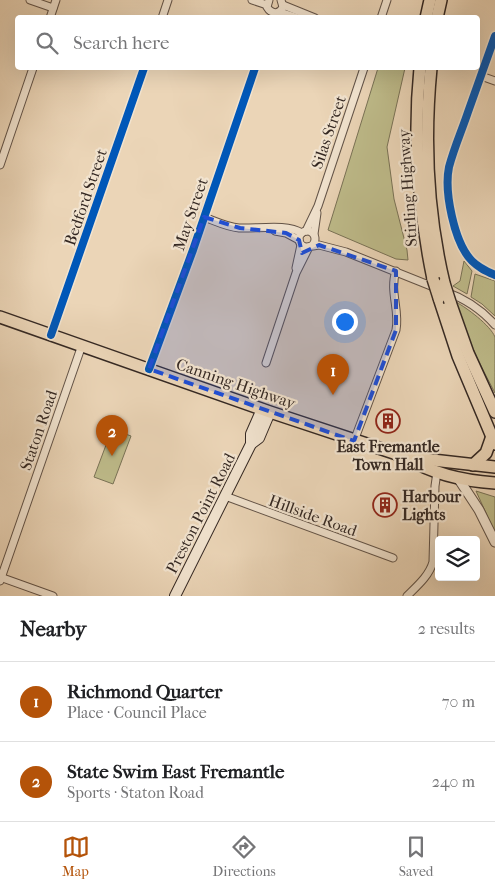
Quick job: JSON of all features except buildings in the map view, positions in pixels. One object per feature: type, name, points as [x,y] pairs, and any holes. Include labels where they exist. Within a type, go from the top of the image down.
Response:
[{"type":"highway","points":[[427,15],[430,0]]},
{"type":"highway","points":[[438,15],[441,0]]},
{"type":"highway","name":"Stirling Highway","points":[[420,70],[417,91],[419,185],[425,238],[439,281],[458,356],[493,440]]},
{"type":"highway","name":"Stirling Highway","points":[[431,70],[428,98],[427,162],[439,281]]},
{"type":"highway","name":"Stirling Highway","points":[[444,300],[495,412]]},
{"type":"highway","name":"Canning Highway","points":[[0,317],[354,441],[406,457],[495,467]]},
{"type":"highway","points":[[473,465],[486,453],[493,440]]},
{"type":"highway","name":"Canning Highway","points":[[406,457],[421,466],[437,472],[492,485]]},
{"type":"main road","name":"Preston Point Road","points":[[175,596],[252,444],[251,434],[266,410]]},
{"type":"street","points":[[30,0],[53,8]]},
{"type":"street","points":[[51,15],[56,0]]},
{"type":"street","points":[[163,15],[168,0]]},
{"type":"street","points":[[252,0],[268,5],[272,12],[280,7],[305,15]]},
{"type":"street","points":[[382,15],[387,0]]},
{"type":"street","points":[[280,7],[293,15]]},
{"type":"street","points":[[495,36],[449,168],[448,184],[451,208],[464,251],[478,267],[495,274]]},
{"type":"street","points":[[0,164],[32,70]]},
{"type":"street","name":"Bedford Street","points":[[51,335],[143,70]]},
{"type":"street","name":"May Street","points":[[149,369],[205,215],[253,70]]},
{"type":"street","name":"Silas Street","points":[[304,232],[318,206],[363,70]]},
{"type":"street","points":[[481,76],[495,81]]},
{"type":"street","name":"Silas Street","points":[[315,236],[318,206]]},
{"type":"street","points":[[205,215],[234,227],[270,229],[291,235],[304,247],[326,246],[346,252],[462,298],[480,310],[495,325]]},
{"type":"street","points":[[270,229],[273,227],[296,229],[304,232],[310,231],[315,236],[342,248],[346,252]]},
{"type":"street","points":[[266,363],[296,273],[300,243],[304,232]]},
{"type":"street","points":[[296,273],[315,236]]},
{"type":"street","points":[[354,441],[396,330],[398,320],[392,285],[396,271]]},
{"type":"street","name":"Staton Road","points":[[0,579],[82,345]]},
{"type":"street","points":[[407,596],[431,569],[433,562],[437,472]]},
{"type":"street","points":[[458,478],[479,510],[495,542]]},
{"type":"street","name":"Hillside Road","points":[[225,496],[393,558]]},
{"type":"street","points":[[0,579],[53,596]]},
{"type":"highlighted area","points":[[204,217],[240,228],[286,233],[299,240],[302,253],[319,245],[396,271],[396,330],[354,441],[149,369]]},
{"type":"shaded area","points":[[377,70],[405,70],[387,147],[394,199],[408,260],[396,259],[328,230]]},
{"type":"shaded area","points":[[464,261],[472,271],[467,294],[453,286],[460,281]]},
{"type":"shaded area","points":[[475,274],[495,281],[495,316],[471,297]]},
{"type":"shaded area","points":[[456,302],[483,322],[495,337],[495,393],[467,337]]},
{"type":"shaded area","points":[[112,429],[131,436],[113,484],[94,477]]},
{"type":"shaded area","points":[[476,491],[495,497],[495,533]]},
{"type":"cycle path","points":[[495,36],[453,153],[448,177],[449,203],[455,230],[460,242],[472,261],[495,275]]},
{"type":"cycle path","points":[[51,335],[143,70]]},
{"type":"cycle path","points":[[149,369],[193,250],[254,70]]},
{"type":"place","name":"Richmond Quarter","points":[[333,395]]},
{"type":"place","name":"East Fremantle Town Hall","points":[[388,421]]},
{"type":"place","name":"State Swim East Fremantle","points":[[112,456]]},
{"type":"place","name":"Harbour Lights","points":[[385,505]]}]
